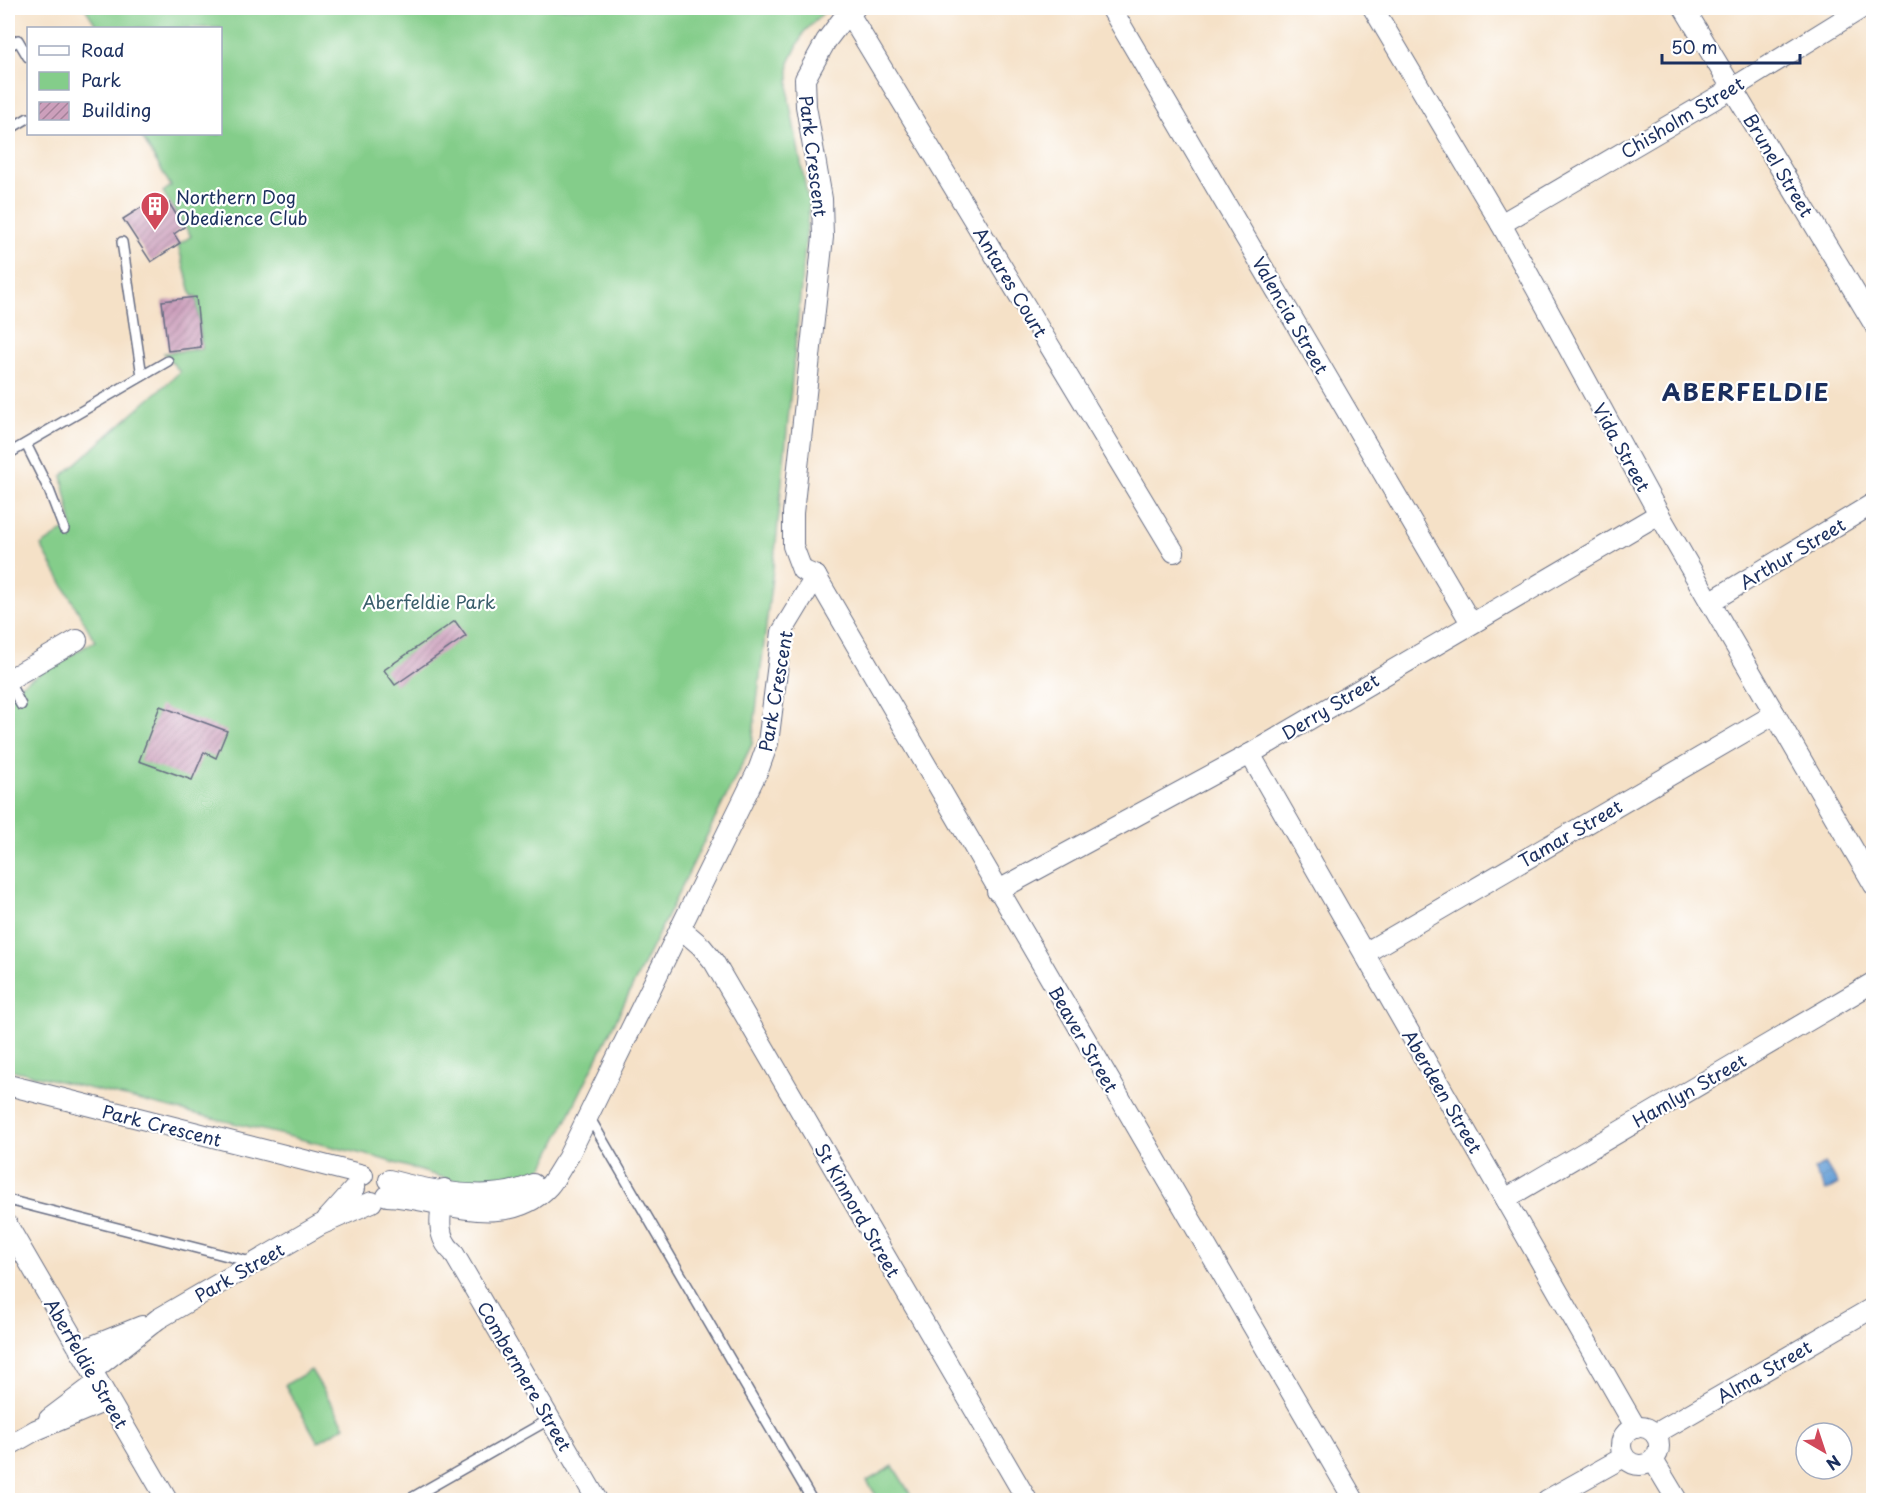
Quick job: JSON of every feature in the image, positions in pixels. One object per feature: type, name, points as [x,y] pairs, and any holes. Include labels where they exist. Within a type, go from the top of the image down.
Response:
[{"type":"street","name":"Valencia Street","points":[[1111,8],[1471,623]]},
{"type":"street","name":"Vida Street","points":[[1373,8],[1501,224],[1659,514],[1874,885]]},
{"type":"street","name":"Brunel Street","points":[[1684,8],[1874,324]]},
{"type":"street","name":"Chisholm Street","points":[[1501,224],[1733,88],[1862,8]]},
{"type":"street","name":"Park Crescent","points":[[8,1086],[316,1165],[358,1184],[376,1173],[383,1192],[411,1197],[450,1199],[492,1210],[522,1204],[549,1186],[588,1115],[759,768],[768,743],[782,632],[816,576],[802,570],[793,546],[793,513],[823,237],[822,199],[806,106],[806,79],[826,41],[852,10]]},
{"type":"street","name":"Antares Court","points":[[852,10],[1174,552]]},
{"type":"street","name":"Arthur Street","points":[[1710,602],[1874,503]]},
{"type":"street","name":"Derry Street","points":[[997,891],[1250,754],[1659,514]]},
{"type":"street","name":"Beaver Street","points":[[816,576],[997,891],[1354,1500]]},
{"type":"street","points":[[8,680],[77,640]]},
{"type":"street","name":"Tamar Street","points":[[1365,953],[1774,714]]},
{"type":"street","name":"Aberdeen Street","points":[[1250,754],[1636,1428]]},
{"type":"street","name":"St Kinnord Street","points":[[680,928],[701,946],[714,962],[1027,1500]]},
{"type":"street","name":"Hamlyn Street","points":[[1505,1199],[1874,982]]},
{"type":"street","points":[[358,1184],[363,1199],[383,1192]]},
{"type":"street","name":"Park Street","points":[[320,1225],[358,1184]]},
{"type":"street","name":"Park Street","points":[[80,1351],[158,1319],[320,1225],[383,1192]]},
{"type":"street","name":"Combermere Street","points":[[450,1199],[441,1234],[447,1247],[453,1252],[597,1500]]},
{"type":"street","name":"Aberfeldie Street","points":[[8,1226],[167,1500]]},
{"type":"street","name":"Alma Street","points":[[1655,1434],[1874,1307]]},
{"type":"street","name":"Park Street","points":[[36,1430],[158,1319]]},
{"type":"street","name":"Park Street","points":[[8,1446],[36,1430],[108,1400]]},
{"type":"street","points":[[1636,1428],[1646,1428],[1655,1434],[1659,1448],[1653,1460],[1638,1465],[1624,1457],[1621,1448],[1622,1439],[1636,1428]]},
{"type":"street","points":[[1547,1500],[1624,1457]]},
{"type":"street","points":[[1653,1460],[1677,1500]]},
{"type":"lane","points":[[8,46],[18,40],[27,55]]},
{"type":"lane","points":[[8,130],[27,119]]},
{"type":"lane","points":[[122,242],[142,376]]},
{"type":"lane","points":[[8,454],[168,361]]},
{"type":"lane","points":[[26,444],[49,490],[64,529]]},
{"type":"lane","points":[[8,680],[21,705]]},
{"type":"lane","points":[[588,1115],[812,1500]]},
{"type":"lane","points":[[8,1200],[254,1263]]},
{"type":"lane","points":[[408,1500],[550,1419]]},
{"type":"green space","name":"Aberfeldie Park","points":[[85,8],[828,8],[804,32],[789,63],[789,100],[809,205],[776,543],[752,744],[544,1166],[527,1179],[492,1189],[464,1184],[375,1157],[8,1069],[8,692],[95,641],[41,546],[72,525],[62,476],[180,372],[164,353],[202,349],[196,296],[192,296],[178,245],[191,236],[163,192],[171,186],[141,135],[222,135],[222,27],[97,27]]},
{"type":"green space","points":[[311,1370],[345,1426],[318,1442],[285,1385]]},
{"type":"green space","points":[[893,1466],[914,1500],[879,1500],[867,1481]]},
{"type":"water","points":[[1825,1163],[1838,1184],[1826,1191],[1814,1170]]},
{"type":"building","name":"Northern Dog Obedience Club","points":[[153,200],[159,209],[169,203],[184,227],[174,234],[180,243],[151,262],[123,219]]},
{"type":"building","points":[[196,297],[201,347],[168,351],[162,301]]},
{"type":"building","points":[[455,621],[466,636],[395,685],[384,670]]},
{"type":"building","points":[[160,706],[227,731],[216,758],[204,752],[192,780],[139,761]]},
{"type":"place","name":"Northern Dog Obedience Club","points":[[155,232]]},
{"type":"district","name":"ABERFELDIE","points":[[1746,391]]}]
